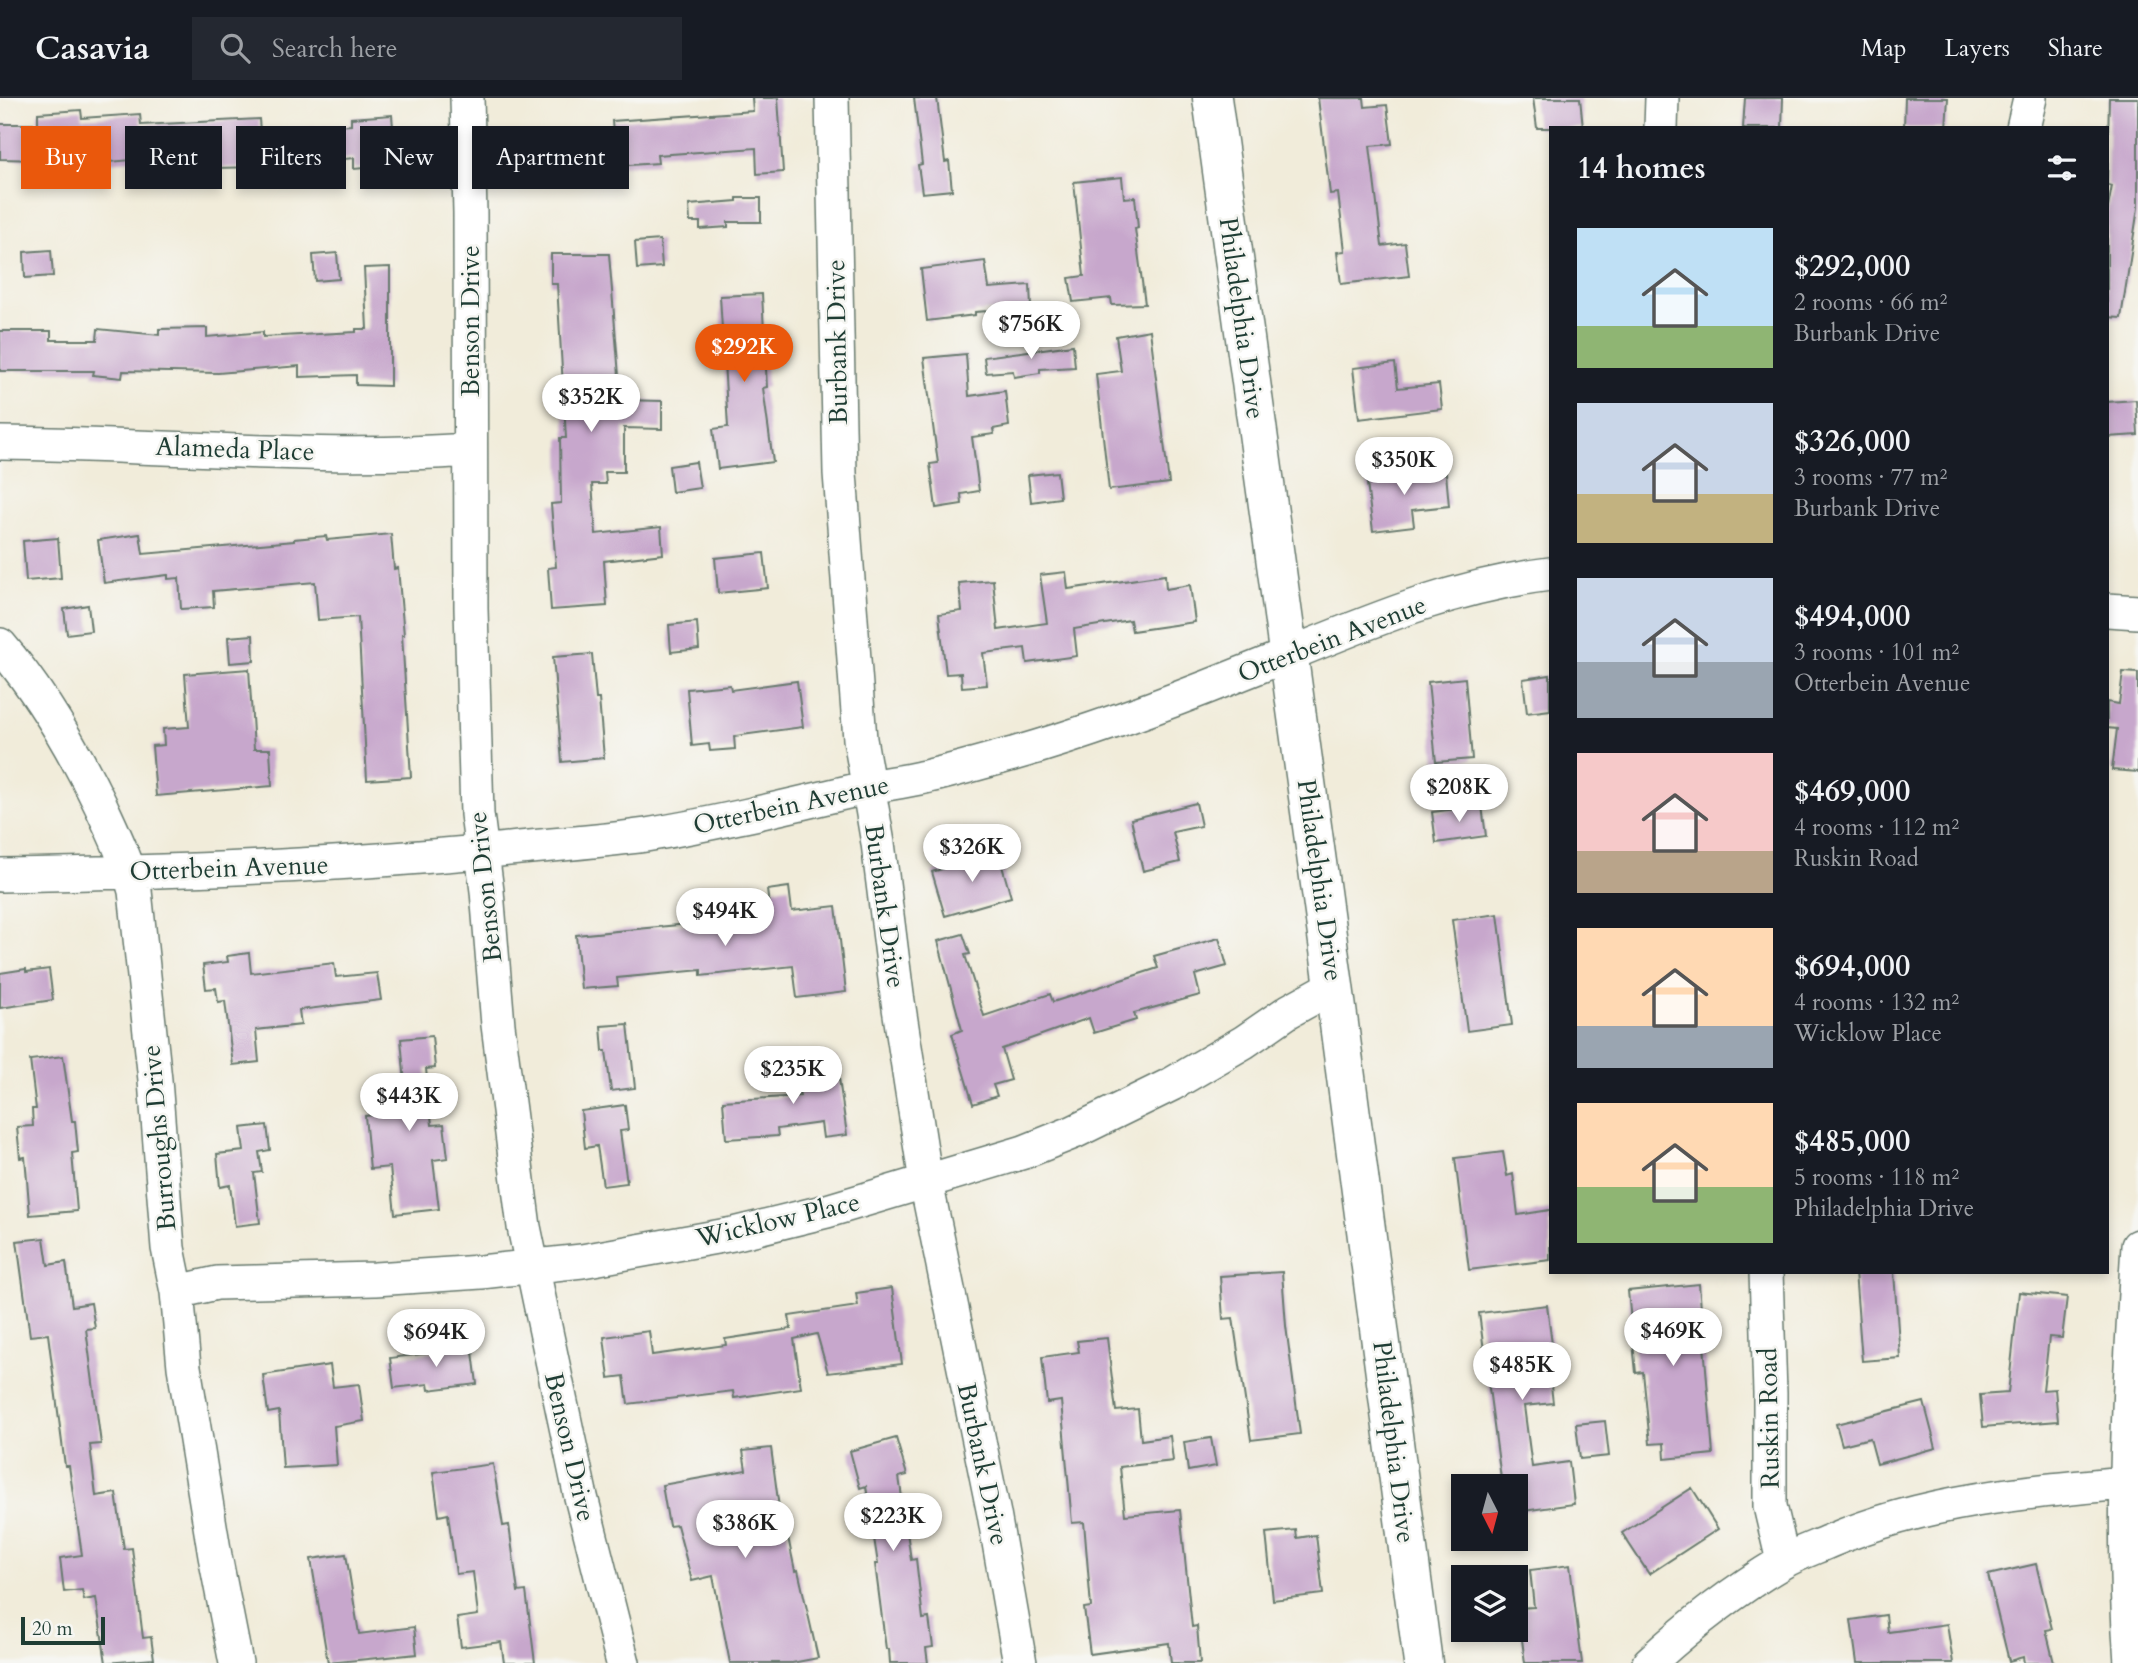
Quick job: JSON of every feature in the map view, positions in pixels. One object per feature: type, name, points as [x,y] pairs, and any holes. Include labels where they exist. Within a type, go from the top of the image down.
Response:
[{"type":"main road","name":"Philadelphia Drive","points":[[1212,98],[1334,986],[1423,1663]]},
{"type":"street","name":"Benson Drive","points":[[467,98],[470,213],[469,450],[477,814],[498,1025],[524,1227],[580,1493],[623,1663]]},
{"type":"street","name":"Burbank Drive","points":[[832,98],[840,473],[859,727],[926,1182],[994,1514],[1020,1663]]},
{"type":"street","points":[[1661,126],[1662,98]]},
{"type":"street","points":[[2023,126],[2030,98]]},
{"type":"street","name":"Alameda Place","points":[[0,443],[237,451],[425,453],[469,450]]},
{"type":"street","name":"Otterbein Avenue","points":[[0,875],[310,865],[482,852],[643,835],[738,818],[815,802],[868,787],[920,779],[1018,752],[1142,711],[1381,616],[1444,595],[1549,574]]},
{"type":"street","points":[[2109,610],[2138,612]]},
{"type":"street","name":"Burroughs Drive","points":[[0,645],[45,704],[75,753],[128,864],[135,891],[155,1080],[168,1248],[177,1292],[186,1381],[236,1663]]},
{"type":"street","name":"Wicklow Place","points":[[177,1292],[217,1283],[375,1279],[582,1261],[733,1234],[827,1212],[1024,1152],[1124,1109],[1244,1042],[1334,986]]},
{"type":"street","points":[[2131,1663],[2126,1593],[2132,1483],[2138,1247]]},
{"type":"street","name":"Ruskin Road","points":[[1766,1274],[1770,1506],[1783,1561]]},
{"type":"street","points":[[1649,1663],[1702,1617],[1783,1561],[1859,1529],[1920,1510],[2021,1492],[2132,1483]]},
{"type":"building","points":[[752,98],[778,98],[783,172],[757,174],[756,148],[657,155],[658,163],[629,165],[629,126],[612,126],[612,121],[753,111]]},
{"type":"building","points":[[914,98],[937,98],[945,162],[949,161],[952,190],[922,193],[918,165],[922,164]]},
{"type":"building","points":[[1318,98],[1364,98],[1365,107],[1387,105],[1392,144],[1370,146],[1382,246],[1405,243],[1409,276],[1341,284],[1337,252],[1345,251],[1338,193],[1330,194]]},
{"type":"building","points":[[1533,98],[1580,98],[1583,126],[1537,128]]},
{"type":"building","points":[[1745,98],[1783,98],[1782,126],[1743,126]]},
{"type":"building","points":[[1905,98],[1948,98],[1946,126],[1904,126]]},
{"type":"building","points":[[2109,98],[2138,98],[2138,208],[2121,318],[2109,317],[2109,202],[2112,186],[2109,185]]},
{"type":"building","points":[[81,110],[82,118],[140,114],[141,125],[259,119],[260,126],[236,126],[236,168],[222,168],[222,126],[125,126],[125,161],[111,162],[111,126],[21,126],[21,160],[0,159],[0,124],[38,124],[38,113]]},
{"type":"building","points":[[392,115],[393,126],[360,126],[360,168],[354,169],[354,158],[346,159],[346,126],[336,126],[351,125],[351,118]]},
{"type":"building","points":[[1122,177],[1124,198],[1135,197],[1138,228],[1135,229],[1145,304],[1112,305],[1111,298],[1073,302],[1069,278],[1084,276],[1074,182]]},
{"type":"building","points":[[737,198],[761,198],[761,222],[728,222],[728,227],[700,229],[700,222],[690,222],[689,205],[737,201]]},
{"type":"building","points":[[660,240],[662,267],[637,269],[635,242]]},
{"type":"building","points":[[51,250],[53,276],[25,278],[24,252]]},
{"type":"building","points":[[337,253],[339,279],[315,281],[313,255]]},
{"type":"building","points":[[551,254],[609,254],[621,400],[662,401],[662,429],[624,428],[624,472],[605,472],[606,484],[592,484],[596,534],[661,527],[663,554],[604,561],[607,606],[551,610],[548,568],[556,567],[551,504],[561,503],[560,438],[566,438],[557,284],[551,284]]},
{"type":"building","points":[[985,261],[989,288],[1030,285],[1031,308],[975,312],[975,315],[927,321],[921,269]]},
{"type":"building","points":[[390,267],[390,386],[356,385],[356,375],[299,377],[299,366],[218,373],[123,371],[122,378],[93,375],[94,371],[0,371],[0,331],[51,331],[51,340],[97,340],[98,329],[159,335],[159,329],[207,328],[207,337],[263,332],[263,337],[356,332],[356,329],[367,329],[364,268]]},
{"type":"building","points":[[762,294],[767,387],[763,388],[773,462],[718,469],[713,429],[728,427],[720,296]]},
{"type":"building","points":[[1150,330],[1169,483],[1109,490],[1096,374],[1121,371],[1116,336]]},
{"type":"building","points":[[1073,345],[1075,367],[1040,369],[1040,373],[1014,377],[1013,371],[986,373],[984,357]]},
{"type":"building","points":[[966,354],[969,396],[1005,391],[1009,426],[993,429],[994,434],[972,437],[979,491],[961,494],[962,504],[936,508],[930,464],[938,463],[924,358]]},
{"type":"building","points":[[1395,363],[1398,388],[1439,384],[1442,409],[1359,419],[1353,368]]},
{"type":"building","points":[[2136,400],[2138,435],[2109,437],[2109,402]]},
{"type":"building","points":[[696,462],[700,488],[672,492],[669,466]]},
{"type":"building","points":[[1422,470],[1422,476],[1446,473],[1449,506],[1412,510],[1414,526],[1373,531],[1366,476]]},
{"type":"building","points":[[1057,472],[1060,498],[1031,502],[1028,475]]},
{"type":"building","points":[[140,534],[143,554],[326,536],[327,540],[391,534],[394,569],[398,568],[404,635],[411,777],[367,780],[358,617],[318,620],[315,582],[213,591],[214,607],[181,609],[179,578],[168,579],[168,575],[104,583],[98,540]]},
{"type":"building","points":[[58,538],[61,578],[26,581],[23,541]]},
{"type":"building","points":[[764,553],[768,588],[718,593],[715,558]]},
{"type":"building","points":[[1066,572],[1068,589],[1165,575],[1166,589],[1190,585],[1195,622],[1132,631],[1130,620],[1074,629],[1077,656],[1027,663],[1025,648],[983,653],[987,685],[962,687],[961,673],[946,674],[939,614],[962,611],[959,583],[993,580],[998,630],[1047,623],[1040,575]]},
{"type":"building","points":[[88,605],[91,631],[67,634],[64,609]]},
{"type":"building","points":[[697,622],[699,649],[671,652],[669,625]]},
{"type":"building","points":[[253,635],[254,661],[230,663],[228,637]]},
{"type":"building","points":[[592,654],[604,758],[562,762],[553,657]]},
{"type":"building","points":[[249,669],[254,749],[270,749],[272,786],[156,796],[152,746],[164,745],[163,729],[189,727],[185,674]]},
{"type":"building","points":[[2123,672],[2138,673],[2138,772],[2112,770],[2117,729],[2109,728],[2109,702],[2119,704]]},
{"type":"building","points":[[1549,675],[1549,710],[1527,713],[1523,679]]},
{"type":"building","points":[[1465,678],[1472,759],[1436,762],[1428,682]]},
{"type":"building","points":[[797,681],[803,727],[734,736],[735,749],[710,751],[709,744],[692,746],[687,689],[730,685],[731,690]]},
{"type":"building","points":[[1196,803],[1201,826],[1173,832],[1180,862],[1143,871],[1131,819]]},
{"type":"building","points":[[1482,806],[1486,836],[1436,843],[1432,812]]},
{"type":"building","points":[[998,852],[1011,897],[945,916],[932,872]]},
{"type":"building","points":[[789,887],[792,911],[836,906],[846,992],[797,998],[793,966],[701,976],[701,970],[617,978],[618,986],[581,989],[576,935],[719,921],[719,918],[770,912],[767,890]]},
{"type":"building","points":[[1498,914],[1512,1025],[1467,1031],[1452,920]]},
{"type":"building","points":[[963,934],[970,954],[965,955],[984,1016],[1050,994],[1053,1002],[1158,968],[1154,956],[1219,938],[1227,966],[1195,975],[1200,995],[1134,1013],[1136,1020],[1094,1033],[1089,1018],[1002,1049],[1011,1080],[993,1085],[997,1096],[973,1104],[952,1034],[962,1030],[938,941]]},
{"type":"building","points":[[249,953],[251,973],[334,963],[336,977],[377,973],[381,1000],[299,1010],[301,1025],[256,1030],[259,1062],[233,1065],[225,1001],[218,1002],[216,988],[206,989],[203,965],[228,962],[227,956]]},
{"type":"building","points":[[26,969],[26,972],[49,969],[53,1000],[0,1008],[0,973]]},
{"type":"building","points":[[628,1024],[635,1088],[611,1091],[601,1026]]},
{"type":"building","points":[[432,1036],[435,1068],[426,1069],[432,1125],[444,1124],[448,1158],[433,1160],[439,1209],[395,1214],[390,1167],[370,1169],[365,1116],[390,1113],[387,1086],[405,1084],[401,1039]]},
{"type":"building","points":[[63,1056],[78,1152],[72,1153],[77,1211],[30,1215],[25,1157],[20,1158],[17,1127],[33,1126],[32,1109],[36,1109],[30,1060]]},
{"type":"building","points":[[836,1057],[847,1135],[823,1138],[821,1123],[777,1129],[778,1136],[726,1139],[723,1101],[800,1096],[795,1063]]},
{"type":"building","points":[[625,1105],[628,1130],[620,1131],[627,1183],[603,1186],[597,1146],[585,1148],[581,1111]]},
{"type":"building","points":[[267,1125],[270,1150],[259,1152],[262,1172],[254,1173],[260,1223],[235,1226],[230,1185],[220,1187],[217,1154],[244,1151],[241,1128]]},
{"type":"building","points":[[1503,1152],[1507,1176],[1513,1174],[1518,1215],[1549,1210],[1549,1260],[1469,1270],[1455,1158]]},
{"type":"building","points":[[44,1238],[48,1265],[66,1262],[72,1306],[91,1303],[95,1328],[86,1329],[101,1444],[90,1445],[96,1496],[116,1493],[124,1549],[132,1548],[143,1638],[151,1637],[154,1659],[106,1663],[96,1598],[84,1600],[82,1590],[64,1592],[60,1558],[82,1555],[69,1466],[65,1466],[48,1334],[30,1336],[17,1241]]},
{"type":"building","points":[[1282,1272],[1300,1434],[1251,1440],[1233,1318],[1223,1319],[1220,1276]]},
{"type":"building","points":[[1855,1274],[1894,1274],[1900,1358],[1862,1361]]},
{"type":"building","points":[[1699,1284],[1713,1454],[1665,1459],[1664,1443],[1650,1444],[1643,1372],[1636,1373],[1628,1291]]},
{"type":"building","points":[[892,1288],[902,1364],[828,1373],[817,1334],[794,1339],[801,1388],[734,1398],[733,1391],[628,1404],[624,1376],[609,1378],[604,1337],[649,1331],[652,1355],[726,1345],[725,1339],[791,1329],[789,1316],[858,1306],[856,1293]]},
{"type":"building","points":[[2019,1292],[2067,1297],[2062,1338],[2049,1337],[2043,1390],[2055,1389],[2058,1421],[1983,1427],[1980,1395],[2008,1393]]},
{"type":"building","points":[[1547,1305],[1553,1352],[1547,1352],[1553,1403],[1524,1406],[1532,1467],[1569,1462],[1574,1504],[1528,1510],[1528,1474],[1500,1474],[1479,1313]]},
{"type":"building","points":[[1107,1338],[1116,1411],[1138,1409],[1141,1440],[1170,1436],[1173,1461],[1120,1467],[1125,1515],[1180,1510],[1192,1627],[1197,1626],[1200,1663],[1171,1663],[1169,1643],[1090,1654],[1084,1608],[1091,1607],[1084,1522],[1072,1523],[1061,1401],[1047,1403],[1042,1357],[1079,1352],[1077,1341]]},
{"type":"building","points":[[472,1344],[477,1384],[429,1390],[428,1384],[394,1388],[390,1358],[450,1350]]},
{"type":"building","points":[[330,1365],[333,1387],[359,1384],[364,1421],[334,1426],[337,1465],[283,1468],[279,1411],[268,1413],[263,1375]]},
{"type":"building","points":[[1924,1402],[1936,1448],[1877,1464],[1870,1438],[1842,1445],[1836,1424]]},
{"type":"building","points":[[1605,1421],[1609,1456],[1580,1459],[1576,1424]]},
{"type":"building","points":[[896,1438],[907,1475],[899,1477],[911,1560],[916,1559],[923,1619],[929,1618],[933,1647],[926,1648],[928,1663],[890,1663],[866,1486],[860,1488],[850,1451]]},
{"type":"building","points":[[1211,1438],[1216,1466],[1188,1471],[1184,1442]]},
{"type":"building","points":[[771,1448],[779,1508],[782,1508],[818,1658],[792,1663],[730,1663],[713,1576],[692,1581],[677,1525],[669,1526],[662,1485],[746,1470],[743,1451]]},
{"type":"building","points":[[493,1464],[503,1526],[509,1525],[518,1592],[526,1591],[535,1663],[504,1663],[501,1642],[461,1647],[457,1618],[478,1615],[473,1572],[456,1574],[448,1514],[439,1516],[433,1472]]},
{"type":"building","points":[[1692,1488],[1718,1529],[1649,1574],[1622,1533]]},
{"type":"building","points":[[1296,1530],[1297,1538],[1316,1535],[1323,1594],[1273,1600],[1266,1533]]},
{"type":"building","points":[[346,1554],[359,1634],[414,1627],[417,1654],[328,1663],[311,1559]]},
{"type":"building","points":[[2036,1564],[2052,1629],[2046,1630],[2054,1663],[2024,1663],[2023,1657],[2009,1661],[1988,1575]]},
{"type":"building","points":[[1570,1565],[1582,1663],[1525,1663],[1522,1642],[1528,1642],[1528,1607],[1534,1607],[1530,1570]]},
{"type":"building","points":[[1886,1615],[1888,1632],[1947,1624],[1953,1663],[1857,1663],[1851,1620]]}]
